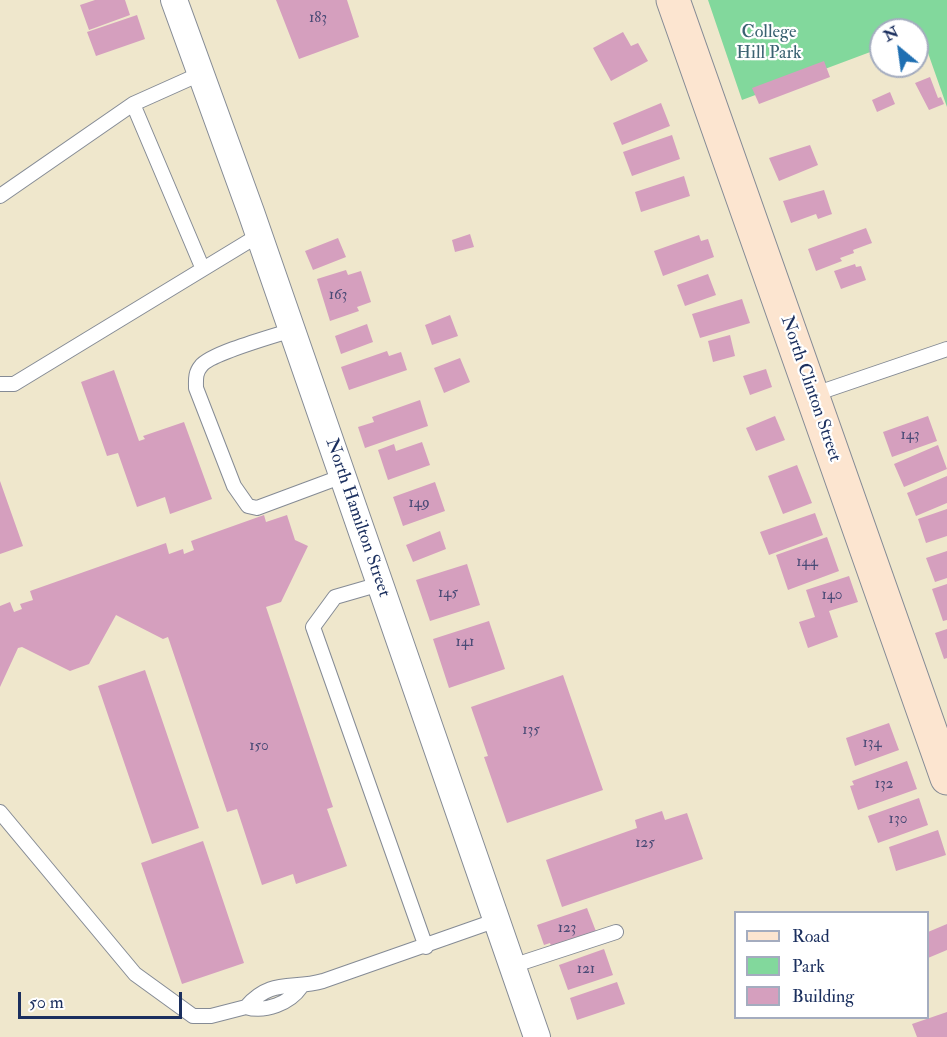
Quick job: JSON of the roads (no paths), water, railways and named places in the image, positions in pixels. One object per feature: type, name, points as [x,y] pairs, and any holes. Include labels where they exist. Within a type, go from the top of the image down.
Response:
[{"type":"street","name":"North Hamilton Street","points":[[174,0],[259,235],[537,1037]]},
{"type":"street","name":"North Clinton Street","points":[[673,0],[946,770]]},
{"type":"lane","points":[[0,196],[133,104],[200,74]]},
{"type":"lane","points":[[133,104],[202,267]]},
{"type":"lane","points":[[0,384],[14,384],[202,267],[259,235]]},
{"type":"lane","points":[[292,330],[221,354],[202,364],[196,374],[196,388],[234,486],[248,506],[257,508],[343,476]]},
{"type":"lane","points":[[812,395],[947,349]]},
{"type":"lane","points":[[380,584],[335,597],[313,627],[426,946]]},
{"type":"lane","points":[[0,812],[135,974],[193,1016],[211,1016],[246,1007],[256,996],[268,990],[289,983],[301,987],[426,946],[496,920]]},
{"type":"lane","points":[[513,966],[615,932]]},
{"type":"park label","name":"College Hill Park","points":[[769,43]]}]
